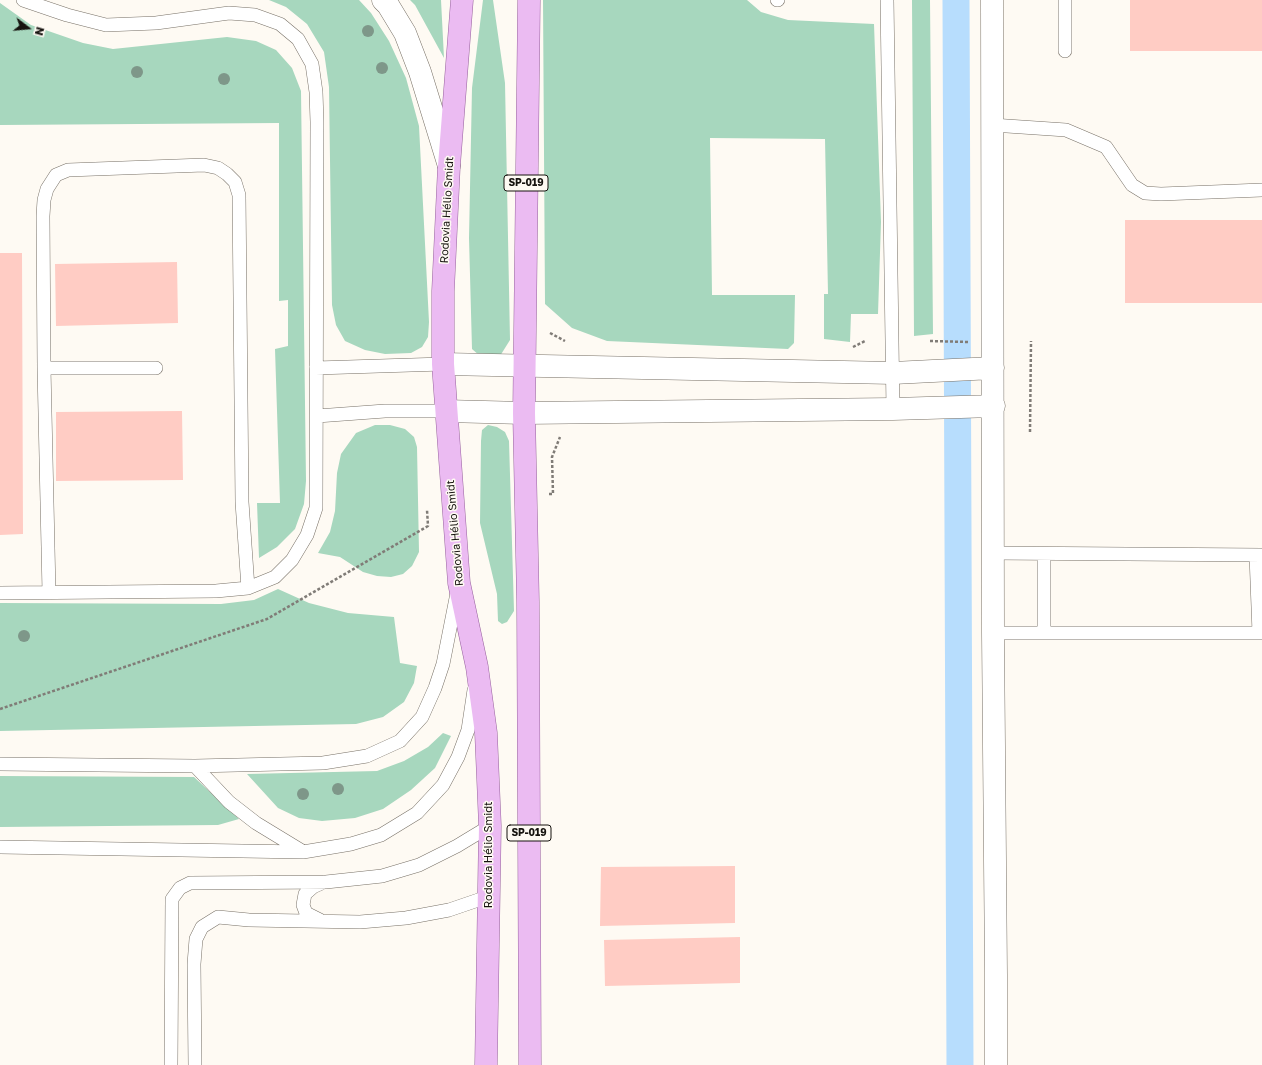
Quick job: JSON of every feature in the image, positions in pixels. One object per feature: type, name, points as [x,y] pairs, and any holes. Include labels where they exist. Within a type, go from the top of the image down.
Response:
[{"type":"main road","name":"Rodovia Hélio Smidt","points":[[462,0],[449,166],[442,364],[459,583],[477,667],[486,733],[490,826],[486,1065]]},
{"type":"main road","name":"SP-019","points":[[529,0],[524,413],[528,610],[530,1065]]},
{"type":"street","points":[[383,0],[388,5],[408,40],[420,72],[449,166]]},
{"type":"street","points":[[992,0],[996,1065]]},
{"type":"street","points":[[442,364],[893,373],[993,368]]},
{"type":"street","points":[[445,411],[524,413],[894,409],[922,407],[969,408],[994,406]]},
{"type":"lane","points":[[0,593],[216,591],[248,588],[275,577],[292,560],[308,535],[316,508],[316,92],[312,64],[298,39],[280,24],[255,15],[229,13],[156,23],[106,25],[67,15],[22,0]]},
{"type":"lane","points":[[887,0],[894,409]]},
{"type":"lane","points":[[1065,0],[1065,51]]},
{"type":"lane","points":[[992,125],[1066,130],[1106,147],[1132,185],[1145,193],[1161,194],[1262,190]]},
{"type":"lane","points":[[49,592],[44,368],[43,216],[44,200],[47,189],[56,175],[68,170],[204,165],[218,168],[227,174],[235,182],[239,195],[242,502],[248,588]]},
{"type":"lane","points":[[316,368],[442,364]]},
{"type":"lane","points":[[44,368],[156,368]]},
{"type":"lane","points":[[317,416],[385,410],[445,411]]},
{"type":"lane","points":[[993,553],[1259,555],[1261,633],[994,633]]},
{"type":"lane","points":[[1044,554],[1044,633]]},
{"type":"lane","points":[[0,764],[195,766],[323,763],[367,756],[400,741],[422,717],[435,688],[443,664],[459,583]]},
{"type":"lane","points":[[0,847],[304,852],[351,844],[381,835],[417,813],[443,785],[458,758],[468,730],[477,667]]},
{"type":"lane","points":[[195,766],[229,802],[256,823],[304,852]]},
{"type":"lane","points":[[171,1065],[172,899],[180,888],[190,883],[202,882],[326,882],[382,876],[419,865],[457,846],[490,826]]},
{"type":"lane","points":[[324,922],[306,913],[303,905],[305,894],[313,888],[326,882]]},
{"type":"lane","points":[[195,1065],[194,958],[196,939],[202,927],[218,917],[249,920],[360,922],[406,918],[449,910],[490,896]]},
{"type":"path","points":[[930,341],[970,342]]},
{"type":"path","points":[[1030,341],[1030,432]]},
{"type":"path","points":[[526,497],[554,494],[552,457],[559,438],[564,435]]},
{"type":"path","points":[[0,709],[267,619],[428,526],[427,503],[452,502]]},
{"type":"green space","points":[[269,0],[359,0],[371,13],[389,41],[406,78],[419,126],[429,322],[428,337],[422,347],[411,353],[385,354],[365,350],[345,341],[336,325],[332,305],[329,87],[324,52],[307,24],[286,7]]},
{"type":"green space","points":[[410,0],[441,0],[444,58],[415,5]]},
{"type":"green space","points":[[483,0],[493,0],[505,83],[510,340],[500,356],[480,356],[472,349],[469,238],[472,88]]},
{"type":"green space","points":[[543,0],[747,0],[761,12],[788,20],[874,24],[881,222],[878,314],[851,314],[850,342],[824,339],[824,294],[828,294],[825,139],[710,138],[712,295],[795,295],[794,343],[788,349],[607,341],[572,328],[545,304]]},
{"type":"green space","points":[[912,0],[930,0],[933,334],[914,336]]},
{"type":"green space","points":[[0,3],[31,25],[83,43],[113,49],[227,37],[256,41],[276,50],[292,68],[301,91],[306,481],[304,504],[295,529],[277,547],[259,558],[257,503],[280,503],[275,349],[288,346],[288,300],[279,301],[279,123],[0,125]]},
{"type":"green space","points":[[375,425],[390,425],[405,429],[414,437],[417,447],[419,552],[412,566],[403,574],[391,577],[377,576],[363,572],[340,557],[318,553],[330,532],[335,511],[337,473],[341,454],[356,433]]},
{"type":"green space","points":[[488,425],[497,427],[505,432],[509,441],[514,611],[507,622],[502,624],[498,621],[497,594],[480,523],[481,441],[482,430]]},
{"type":"green space","points":[[278,589],[309,603],[348,613],[394,617],[400,663],[417,666],[414,683],[404,702],[383,717],[356,724],[0,731],[0,603],[221,604],[254,600]]},
{"type":"green space","points":[[443,733],[451,736],[435,768],[411,790],[383,809],[355,818],[322,821],[299,818],[278,808],[247,774],[377,771],[404,761],[428,747]]},
{"type":"green space","points":[[0,776],[194,777],[239,819],[218,825],[0,827]]},
{"type":"building","points":[[1130,0],[1262,0],[1262,51],[1130,51]]},
{"type":"building","points":[[1125,220],[1262,220],[1262,303],[1125,303]]},
{"type":"building","points":[[0,253],[22,253],[23,534],[0,535]]},
{"type":"building","points":[[177,262],[178,323],[56,326],[55,264]]},
{"type":"building","points":[[182,411],[183,480],[56,481],[56,412]]},
{"type":"building","points":[[735,866],[735,923],[600,926],[601,867]]},
{"type":"building","points":[[740,937],[740,983],[605,986],[604,940]]},
{"type":"waterway","points":[[956,0],[960,1065]]}]
